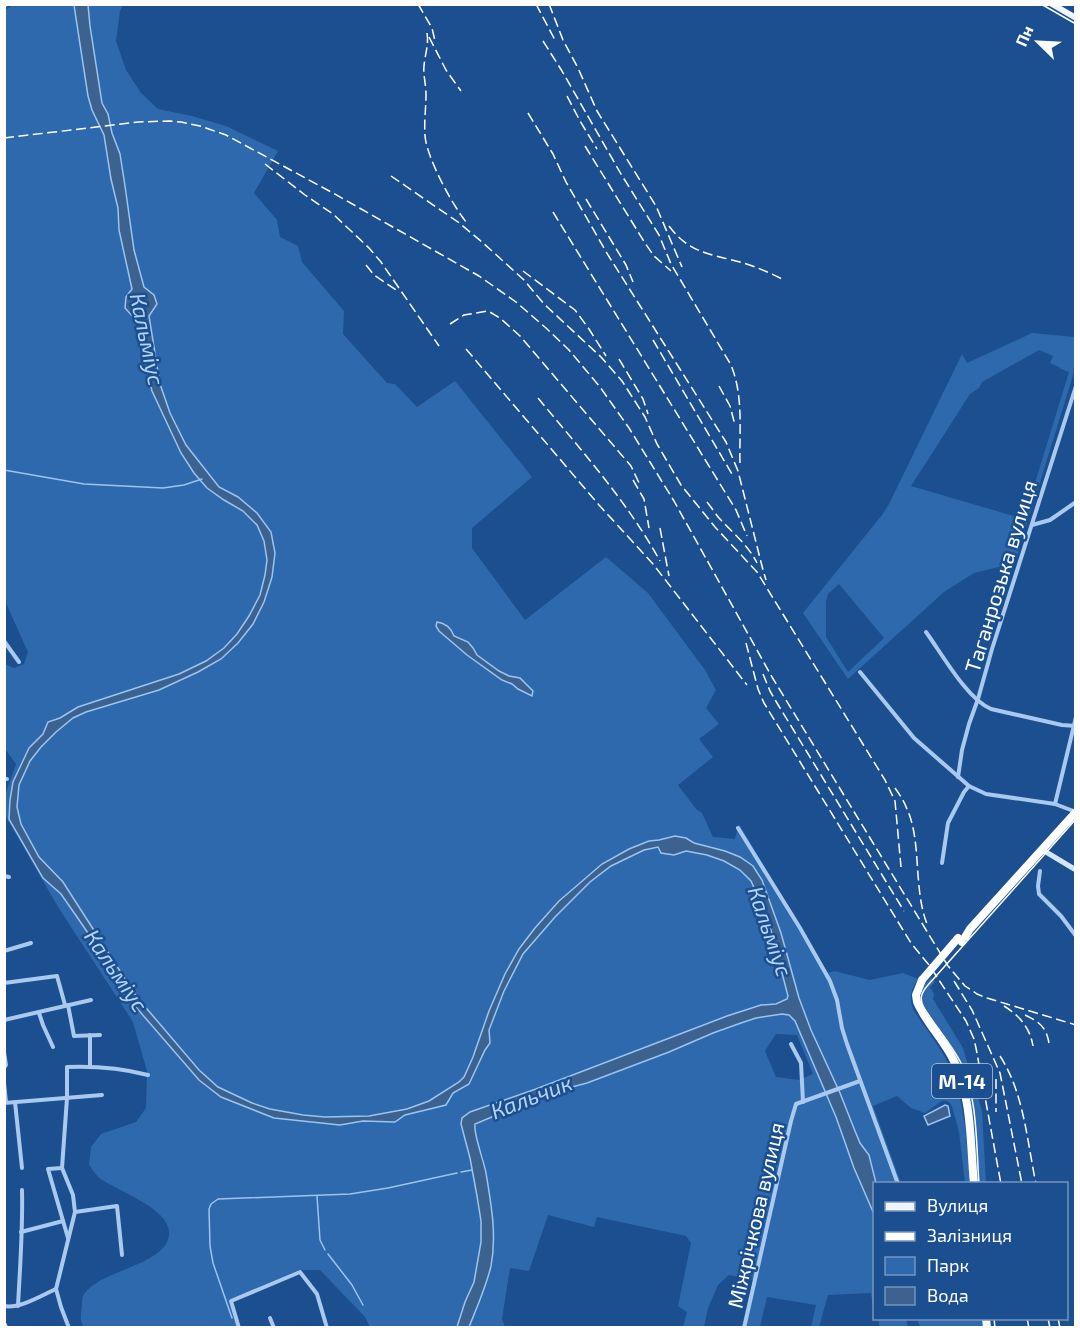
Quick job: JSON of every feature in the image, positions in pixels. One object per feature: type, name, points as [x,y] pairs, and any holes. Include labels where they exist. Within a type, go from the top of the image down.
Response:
[{"type":"highway","name":"М-14","points":[[974,1182],[962,1083],[951,1055],[919,1006],[916,998],[918,990],[1076,812]]},
{"type":"main road","points":[[1052,4],[1076,18]]},
{"type":"main road","points":[[1041,849],[1076,870]]},
{"type":"street","name":"Таганрозька вулиця","points":[[958,777],[964,742],[992,649],[1076,386]]},
{"type":"street","points":[[1032,525],[1050,520],[1076,502]]},
{"type":"street","points":[[926,632],[968,691],[991,709],[1074,726]]},
{"type":"street","points":[[4,640],[19,662]]},
{"type":"street","points":[[860,672],[914,738],[969,786],[994,796],[1055,804],[1076,812]]},
{"type":"street","points":[[1055,804],[1076,717]]},
{"type":"street","points":[[942,863],[948,823],[969,786]]},
{"type":"street","points":[[738,828],[830,981],[837,1000],[842,1028],[897,1182]]},
{"type":"street","points":[[1040,871],[1039,894],[1061,916],[1076,936]]},
{"type":"street","points":[[4,951],[31,943]]},
{"type":"street","points":[[4,983],[57,976],[74,1036],[100,1035]]},
{"type":"street","points":[[4,1020],[91,1000]]},
{"type":"street","points":[[39,1013],[53,1047]]},
{"type":"street","points":[[90,1035],[90,1066]]},
{"type":"street","name":"Міжрічкова вулиця","points":[[744,1328],[791,1121],[796,1104],[803,1102],[801,1063],[791,1044]]},
{"type":"street","points":[[4,1052],[6,1065],[4,1068]]},
{"type":"street","points":[[69,1328],[56,1289],[75,1212],[73,1195],[62,1168],[67,1067],[90,1066],[130,1070],[148,1075]]},
{"type":"street","points":[[803,1102],[860,1081]]},
{"type":"street","points":[[4,1083],[5,1102],[102,1095]]},
{"type":"street","points":[[15,1102],[22,1168]]},
{"type":"street","points":[[62,1168],[48,1169],[68,1240]]},
{"type":"street","points":[[18,1306],[23,1216],[22,1190]]},
{"type":"street","points":[[75,1212],[117,1206],[122,1255]]},
{"type":"street","points":[[21,1232],[63,1221]]},
{"type":"street","points":[[239,1328],[231,1301],[300,1272],[317,1294],[327,1328]]},
{"type":"street","points":[[4,1306],[18,1306],[56,1289]]},
{"type":"street","points":[[270,1318],[274,1328]]},
{"type":"green space","points":[[13,5],[74,5],[88,96],[104,135],[118,208],[119,230],[132,289],[126,297],[125,308],[135,319],[152,391],[181,453],[194,473],[207,488],[243,511],[257,525],[264,541],[267,559],[260,595],[237,634],[224,648],[206,661],[179,674],[79,707],[48,722],[43,734],[28,748],[13,782],[9,819],[43,878],[61,894],[122,991],[199,1080],[221,1097],[274,1118],[340,1125],[363,1121],[395,1122],[405,1115],[446,1105],[453,1093],[469,1084],[490,1043],[489,1030],[504,991],[523,954],[590,882],[611,866],[653,847],[707,855],[740,870],[751,881],[768,919],[787,999],[776,1004],[761,1005],[727,1016],[465,1115],[461,1124],[477,1196],[481,1221],[481,1242],[474,1282],[457,1327],[370,1327],[365,1317],[320,1270],[299,1270],[229,1300],[237,1327],[84,1327],[81,1322],[83,1296],[93,1285],[157,1253],[165,1245],[169,1235],[168,1226],[154,1209],[101,1179],[89,1165],[91,1147],[101,1134],[136,1122],[146,1108],[147,1071],[133,1022],[58,907],[5,815],[6,792],[16,764],[5,749],[5,664],[14,668],[24,664],[28,652],[5,601],[5,10]]},
{"type":"green space","points":[[88,5],[123,5],[116,41],[126,70],[141,93],[158,109],[226,126],[278,151],[254,193],[277,220],[280,237],[298,246],[302,262],[344,311],[343,334],[387,383],[395,384],[417,407],[455,381],[532,477],[472,528],[472,548],[525,620],[606,557],[648,593],[705,670],[716,690],[706,708],[719,724],[699,739],[713,757],[678,785],[696,809],[702,813],[713,837],[735,839],[739,824],[828,973],[834,971],[870,980],[903,973],[918,979],[911,994],[912,1006],[943,1054],[956,1083],[963,1111],[971,1182],[965,1182],[959,1132],[950,1103],[942,1101],[925,1113],[911,1108],[897,1096],[873,1106],[901,1182],[876,1182],[869,1155],[860,1143],[811,1030],[762,880],[686,838],[649,841],[617,855],[602,864],[559,901],[529,937],[489,1011],[464,1077],[429,1101],[407,1109],[384,1114],[344,1117],[303,1115],[252,1103],[218,1087],[199,1070],[136,996],[63,882],[39,857],[21,824],[17,807],[19,785],[30,761],[41,747],[73,718],[159,690],[221,659],[264,602],[272,577],[275,553],[271,532],[257,513],[238,497],[219,487],[186,445],[170,413],[160,384],[149,316],[154,295],[144,287],[134,250],[120,154],[108,114],[102,103]]},
{"type":"green space","points":[[1032,333],[1075,337],[1075,369],[1015,563],[974,573],[944,592],[848,679],[803,613],[882,515],[962,354],[967,363]],"holes":[[[1039,350],[1053,356],[1050,363],[1069,372],[1024,519],[911,486],[970,394],[979,388],[982,382]],[[839,584],[884,638],[848,672],[826,637],[826,601],[828,594]]]},
{"type":"green space","points":[[931,977],[935,982],[930,987],[934,994],[933,999],[963,1048],[982,1111],[986,1182],[976,1182],[966,1089],[921,1008],[919,991]]},
{"type":"green space","points":[[782,1014],[789,1015],[795,1021],[873,1212],[873,1307],[871,1293],[828,1295],[819,1327],[811,1327],[816,1305],[767,1297],[760,1327],[742,1327],[753,1280],[729,1275],[718,1285],[708,1308],[704,1327],[683,1327],[687,1312],[678,1306],[691,1243],[686,1236],[597,1217],[594,1227],[548,1215],[529,1271],[510,1268],[502,1319],[505,1327],[469,1328],[485,1284],[484,1160],[474,1130],[475,1124],[549,1093],[587,1083],[756,1018]],"holes":[[[776,1034],[797,1035],[813,1074],[799,1080],[776,1077],[765,1051]]]},
{"type":"green space","points":[[879,1320],[906,1320],[908,1327],[879,1327]]},
{"type":"green space","points":[[917,1320],[983,1320],[984,1327],[920,1327]]},
{"type":"water","points":[[74,5],[88,5],[102,103],[108,114],[120,154],[134,250],[144,287],[154,295],[157,304],[149,316],[160,384],[170,413],[186,445],[219,487],[238,497],[257,513],[271,532],[275,553],[272,577],[264,602],[253,624],[221,659],[159,690],[73,718],[41,747],[30,761],[19,785],[17,807],[21,824],[39,857],[63,882],[136,996],[199,1070],[218,1087],[252,1103],[270,1109],[325,1117],[369,1116],[407,1109],[429,1101],[464,1077],[505,974],[519,949],[559,901],[602,864],[629,849],[649,841],[675,836],[686,838],[694,843],[740,857],[753,866],[762,880],[811,1030],[860,1143],[869,1155],[876,1182],[873,1182],[873,1212],[795,1021],[789,1015],[782,1014],[756,1018],[587,1083],[549,1093],[475,1124],[491,1207],[493,1254],[487,1282],[469,1327],[457,1327],[474,1282],[481,1242],[481,1221],[470,1158],[461,1124],[462,1118],[470,1112],[727,1016],[761,1005],[776,1004],[787,999],[768,919],[751,881],[740,870],[707,855],[686,851],[674,855],[661,853],[658,847],[644,850],[611,866],[590,882],[523,954],[504,991],[489,1030],[490,1043],[469,1084],[453,1093],[446,1105],[405,1115],[395,1122],[363,1121],[340,1125],[274,1118],[221,1097],[199,1080],[122,991],[102,958],[96,953],[92,939],[61,894],[43,878],[9,819],[13,782],[29,748],[43,734],[48,722],[78,707],[179,674],[206,661],[224,648],[237,634],[260,595],[267,560],[264,541],[257,525],[243,511],[207,488],[194,473],[181,453],[152,391],[135,319],[125,308],[126,297],[132,289],[119,230],[118,208],[104,135],[88,96]]},
{"type":"water","points":[[437,622],[447,626],[454,636],[468,642],[477,655],[499,671],[520,678],[533,691],[532,696],[502,680],[467,655],[439,631],[436,626]]},
{"type":"water","points":[[945,1105],[948,1106],[950,1116],[928,1125],[924,1116]]},
{"type":"waterway","points":[[4,470],[84,484],[163,488],[202,479]]},
{"type":"waterway","points":[[461,1172],[472,1170]]},
{"type":"waterway","points":[[232,1318],[213,1263],[210,1246],[209,1209],[211,1204],[218,1199],[350,1194],[457,1173]]},
{"type":"waterway","points":[[317,1196],[320,1240],[325,1250]]},
{"type":"waterway","points":[[328,1254],[352,1285],[363,1305]]},
{"type":"tram line","points":[[4,7],[9,4]]},
{"type":"tram line","points":[[1041,4],[1076,24]]},
{"type":"tram line","points":[[979,1182],[975,1122],[967,1077],[957,1056],[924,1008],[922,996],[928,985],[1076,819]]},
{"type":"tram line","points":[[994,1320],[995,1328]]},
{"type":"railway","points":[[418,4],[432,28],[435,41]]},
{"type":"railway","points":[[536,4],[556,42]]},
{"type":"railway","points":[[549,4],[563,40],[597,111],[656,206],[682,267]]},
{"type":"railway","points":[[427,33],[424,69],[425,136],[430,156],[441,181],[467,223]]},
{"type":"railway","points":[[429,37],[446,70],[461,91]]},
{"type":"railway","points":[[543,41],[659,235],[671,264],[731,365],[738,390],[740,466]]},
{"type":"railway","points":[[567,96],[597,149]]},
{"type":"railway","points":[[528,113],[608,255],[726,442],[738,471],[766,580]]},
{"type":"railway","points":[[4,138],[138,122],[170,121],[200,126],[226,135],[333,193],[479,276],[516,302],[569,350],[600,387],[629,428],[674,501],[772,677],[948,966],[965,986],[977,994],[1076,1025]]},
{"type":"railway","points":[[585,146],[645,243],[654,256],[671,271]]},
{"type":"railway","points":[[265,164],[333,214],[369,248],[439,346]]},
{"type":"railway","points":[[391,176],[458,222],[482,242],[524,280],[544,304],[601,357],[622,381],[645,417],[657,444],[681,485],[715,527],[757,572],[885,780],[895,801],[901,867]]},
{"type":"railway","points":[[586,199],[626,265],[633,282]]},
{"type":"railway","points":[[553,212],[736,510],[747,536]]},
{"type":"railway","points":[[669,226],[692,247],[768,272],[784,280]]},
{"type":"railway","points":[[366,265],[374,275],[399,292]]},
{"type":"railway","points":[[523,271],[575,310],[606,356]]},
{"type":"railway","points":[[450,324],[464,315],[488,311],[500,318],[520,336],[631,466],[640,485]]},
{"type":"railway","points":[[653,340],[732,474]]},
{"type":"railway","points":[[466,349],[599,505],[653,564],[747,685]]},
{"type":"railway","points":[[619,359],[643,399],[648,414]]},
{"type":"railway","points":[[719,386],[730,406],[735,425]]},
{"type":"railway","points":[[538,398],[618,497],[660,561]]},
{"type":"railway","points":[[633,480],[644,499],[649,528]]},
{"type":"railway","points":[[707,502],[757,563]]},
{"type":"railway","points":[[660,528],[669,576]]},
{"type":"railway","points":[[746,643],[764,703],[911,943],[929,965],[966,1021],[976,1048],[1001,1182]]},
{"type":"railway","points":[[763,674],[777,703],[904,911]]},
{"type":"railway","points":[[895,788],[905,803],[912,822],[920,895],[927,924]]},
{"type":"railway","points":[[954,981],[972,1010],[1000,1073],[1022,1182]]},
{"type":"railway","points":[[1004,1006],[1023,1023],[1033,1046]]},
{"type":"railway","points":[[1025,1015],[1041,1025],[1049,1043]]},
{"type":"railway","points":[[1000,1056],[1020,1101],[1036,1182]]},
{"type":"railway","points":[[996,1079],[996,1112]]},
{"type":"railway","points":[[1027,1320],[1029,1328]]},
{"type":"railway","points":[[1048,1320],[1050,1328]]},
{"type":"railway","points":[[1058,1320],[1060,1328]]},
{"type":"water label","name":"Кальміус","points":[[148,339]]},
{"type":"water label","name":"Кальміус","points":[[771,931]]},
{"type":"water label","name":"Кальміус","points":[[117,970]]},
{"type":"water label","name":"Кальчик","points":[[531,1096]]}]
